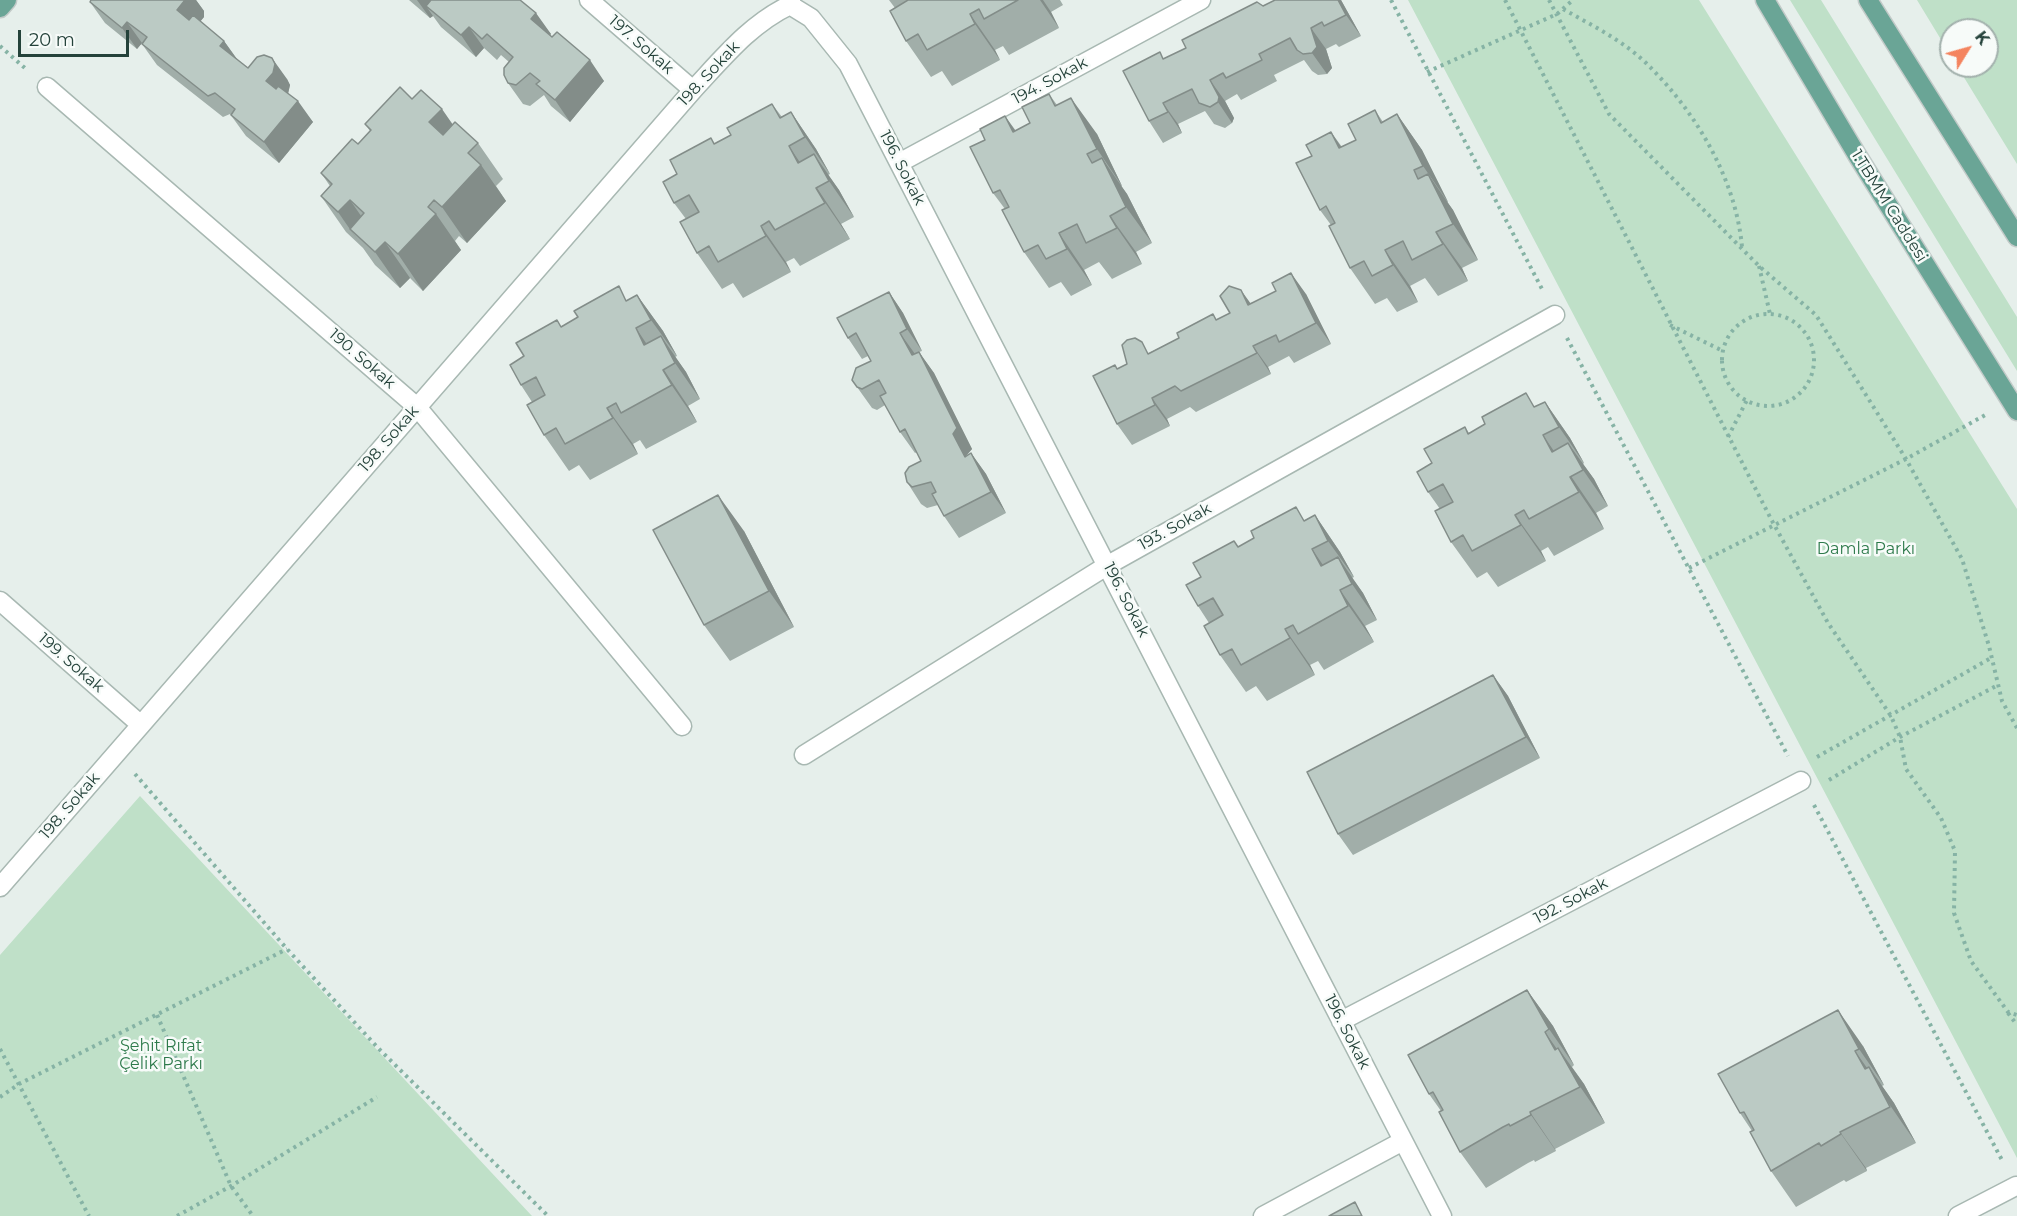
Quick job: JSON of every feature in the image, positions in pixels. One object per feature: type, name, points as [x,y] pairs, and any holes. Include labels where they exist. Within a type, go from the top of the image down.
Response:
[{"type":"main road","points":[[0,8],[7,0]]},
{"type":"main road","name":"1.TBMM Caddesi","points":[[1765,0],[1857,155],[2014,406]]},
{"type":"main road","points":[[1868,0],[2017,237]]},
{"type":"street","name":"197. Sokak","points":[[589,0],[693,90]]},
{"type":"street","name":"194. Sokak","points":[[899,163],[1201,0]]},
{"type":"street","name":"198. Sokak","points":[[0,887],[693,90],[750,30],[791,3]]},
{"type":"street","name":"196. Sokak","points":[[791,3],[811,18],[848,64],[1442,1216]]},
{"type":"street","name":"190. Sokak","points":[[47,87],[417,407],[682,726]]},
{"type":"street","name":"193. Sokak","points":[[804,755],[1107,565],[1555,315]]},
{"type":"street","name":"199. Sokak","points":[[0,601],[141,725]]},
{"type":"street","name":"192. Sokak","points":[[1341,1021],[1801,781]]},
{"type":"street","points":[[1263,1216],[1403,1141]]},
{"type":"street","points":[[1958,1216],[2016,1186]]},
{"type":"path","points":[[1391,0],[2016,1186]]},
{"type":"path","points":[[1505,0],[1669,324],[1775,526],[1828,623],[1891,716],[1900,737],[1906,769],[1941,818],[1954,851],[1954,913],[1971,961],[2017,1025]]},
{"type":"path","points":[[1549,0],[1609,114],[1759,266],[1816,315],[1906,459],[1962,559],[1992,658],[2002,701],[2017,728]]},
{"type":"path","points":[[1427,72],[1557,14],[1574,0]]},
{"type":"path","points":[[1563,9],[1632,52],[1649,66],[1677,98],[1704,136],[1728,185],[1740,226],[1742,249]]},
{"type":"path","points":[[0,46],[47,87]]},
{"type":"path","points":[[1759,266],[1770,314]]},
{"type":"path","points":[[1770,314],[1782,316],[1802,329],[1813,351],[1811,374],[1798,394],[1789,401],[1765,406],[1747,400],[1733,390],[1723,369],[1723,351],[1729,334],[1737,326],[1758,315],[1770,314]]},
{"type":"path","points":[[1669,324],[1723,351]]},
{"type":"path","points":[[1728,437],[1747,400]]},
{"type":"path","points":[[1689,568],[2014,406]]},
{"type":"path","points":[[1801,781],[1891,716],[1992,658]]},
{"type":"path","points":[[1801,781],[1900,737],[1998,685]]},
{"type":"path","points":[[116,754],[287,950],[378,1049],[548,1216]]},
{"type":"path","points":[[0,1097],[19,1084],[287,950]]},
{"type":"path","points":[[2008,1012],[2017,1015]]},
{"type":"path","points":[[157,1015],[231,1186],[253,1216]]},
{"type":"path","points":[[0,1049],[89,1216]]},
{"type":"path","points":[[177,1216],[231,1186],[377,1097]]},
{"type":"green space","name":"Damla Parkı","points":[[1408,0],[1699,0],[2017,509],[2017,1158]]},
{"type":"green space","points":[[1790,0],[1821,0],[2017,317],[2017,371]]},
{"type":"green space","points":[[1917,0],[2017,0],[2017,164],[1964,78],[1999,78],[1999,18],[1939,18],[1939,36]]},
{"type":"green space","name":"Şehit Rıfat Çelik Parkı","points":[[140,796],[532,1216],[0,1216],[0,955]]},
{"type":"building","points":[[91,0],[185,0],[177,10],[189,20],[193,15],[224,41],[220,46],[248,68],[257,57],[264,55],[272,58],[275,64],[273,73],[266,81],[276,89],[278,86],[298,101],[264,142],[231,115],[235,109],[215,93],[208,96],[142,44],[147,37],[127,22],[122,28],[90,2]]},
{"type":"building","points":[[431,0],[520,0],[536,13],[531,19],[552,37],[557,32],[590,60],[555,100],[536,84],[540,81],[530,73],[516,85],[508,83],[504,75],[504,68],[513,57],[487,34],[482,39],[469,27],[461,35],[426,6]]},
{"type":"building","points":[[908,0],[1018,0],[984,19],[979,9],[970,14],[975,24],[927,50],[918,34],[906,41],[890,11]]},
{"type":"building","points":[[1275,0],[1338,0],[1346,15],[1324,26],[1322,22],[1311,28],[1317,47],[1312,53],[1303,54],[1297,50],[1290,38],[1259,54],[1262,60],[1226,78],[1223,73],[1210,80],[1219,97],[1218,102],[1210,107],[1199,103],[1192,89],[1163,103],[1168,112],[1149,121],[1123,71],[1160,52],[1163,59],[1186,48],[1182,40],[1257,2],[1263,6]]},
{"type":"building","points":[[400,87],[412,99],[421,90],[442,109],[429,122],[443,135],[455,122],[478,143],[468,153],[481,165],[442,207],[434,200],[428,207],[436,214],[398,254],[385,242],[375,252],[350,229],[364,213],[350,200],[338,212],[321,196],[332,184],[321,173],[352,139],[358,144],[371,130],[365,124]]},
{"type":"building","points":[[1049,94],[1055,106],[1071,98],[1097,149],[1087,154],[1092,163],[1102,158],[1126,207],[1110,216],[1117,228],[1086,243],[1077,224],[1059,233],[1067,249],[1046,259],[1038,245],[1024,252],[1002,210],[1009,207],[1000,190],[993,193],[970,147],[985,140],[980,129],[1005,116],[1013,132],[1030,123],[1022,107]]},
{"type":"building","points":[[772,104],[780,118],[791,112],[805,137],[789,146],[798,163],[814,154],[829,181],[816,188],[825,203],[775,230],[769,221],[761,226],[766,236],[718,262],[709,246],[697,253],[680,222],[699,212],[689,195],[674,203],[663,182],[677,174],[670,160],[711,138],[714,144],[731,135],[727,128]]},
{"type":"building","points":[[1375,110],[1381,123],[1397,114],[1423,166],[1414,170],[1418,179],[1428,174],[1453,224],[1436,232],[1443,244],[1412,260],[1403,241],[1385,250],[1393,265],[1372,276],[1364,261],[1350,268],[1329,226],[1335,223],[1326,206],[1320,210],[1296,163],[1312,156],[1306,145],[1331,132],[1339,148],[1356,140],[1348,124]]},
{"type":"building","points":[[1291,273],[1316,323],[1279,342],[1276,335],[1253,346],[1257,353],[1181,391],[1175,386],[1152,398],[1155,405],[1117,424],[1093,376],[1115,365],[1117,369],[1127,364],[1122,345],[1127,340],[1135,338],[1142,342],[1148,354],[1179,338],[1177,333],[1213,314],[1216,320],[1230,313],[1220,296],[1229,286],[1241,290],[1248,305],[1276,291],[1272,283]]},
{"type":"building","points":[[619,286],[626,301],[637,295],[651,320],[636,328],[644,345],[661,336],[675,363],[663,370],[672,385],[621,413],[616,403],[607,408],[613,418],[565,444],[556,428],[544,435],[527,405],[545,395],[536,377],[521,385],[510,365],[524,356],[516,343],[557,320],[561,327],[578,317],[574,311]]},
{"type":"building","points":[[889,292],[907,329],[900,333],[912,355],[919,352],[957,428],[953,434],[965,457],[971,453],[991,492],[944,516],[932,494],[936,492],[931,482],[912,487],[907,482],[905,473],[909,467],[921,461],[905,429],[900,432],[880,396],[886,393],[879,380],[862,389],[857,387],[852,380],[856,368],[871,361],[856,333],[848,338],[837,318]]},
{"type":"building","points":[[1526,393],[1534,407],[1545,402],[1559,427],[1543,435],[1552,452],[1568,443],[1583,470],[1570,477],[1579,492],[1529,519],[1524,510],[1515,515],[1521,525],[1472,551],[1463,535],[1451,542],[1435,511],[1453,502],[1443,484],[1428,492],[1417,472],[1432,463],[1424,449],[1465,427],[1468,434],[1485,424],[1482,417]]},
{"type":"building","points":[[718,495],[769,591],[704,625],[653,530]]},
{"type":"building","points":[[1296,507],[1304,521],[1315,515],[1328,541],[1312,549],[1321,566],[1338,557],[1352,584],[1340,590],[1348,606],[1298,634],[1293,625],[1285,629],[1290,638],[1241,665],[1232,649],[1220,655],[1204,626],[1223,615],[1213,598],[1198,606],[1186,585],[1201,577],[1193,563],[1234,541],[1238,547],[1254,538],[1251,531]]},
{"type":"building","points":[[1493,675],[1526,737],[1338,834],[1307,772]]},
{"type":"building","points":[[1527,990],[1549,1029],[1545,1032],[1555,1050],[1558,1048],[1580,1087],[1530,1112],[1531,1115],[1510,1126],[1509,1124],[1503,1127],[1460,1152],[1439,1112],[1443,1110],[1433,1092],[1429,1094],[1408,1055]]},
{"type":"building","points":[[1838,1010],[1859,1049],[1855,1051],[1865,1069],[1869,1067],[1890,1107],[1840,1132],[1841,1134],[1821,1146],[1819,1143],[1771,1171],[1750,1132],[1754,1130],[1744,1112],[1740,1113],[1718,1074]]},
{"type":"building","points":[[1355,1202],[1362,1216],[1329,1216]]}]
